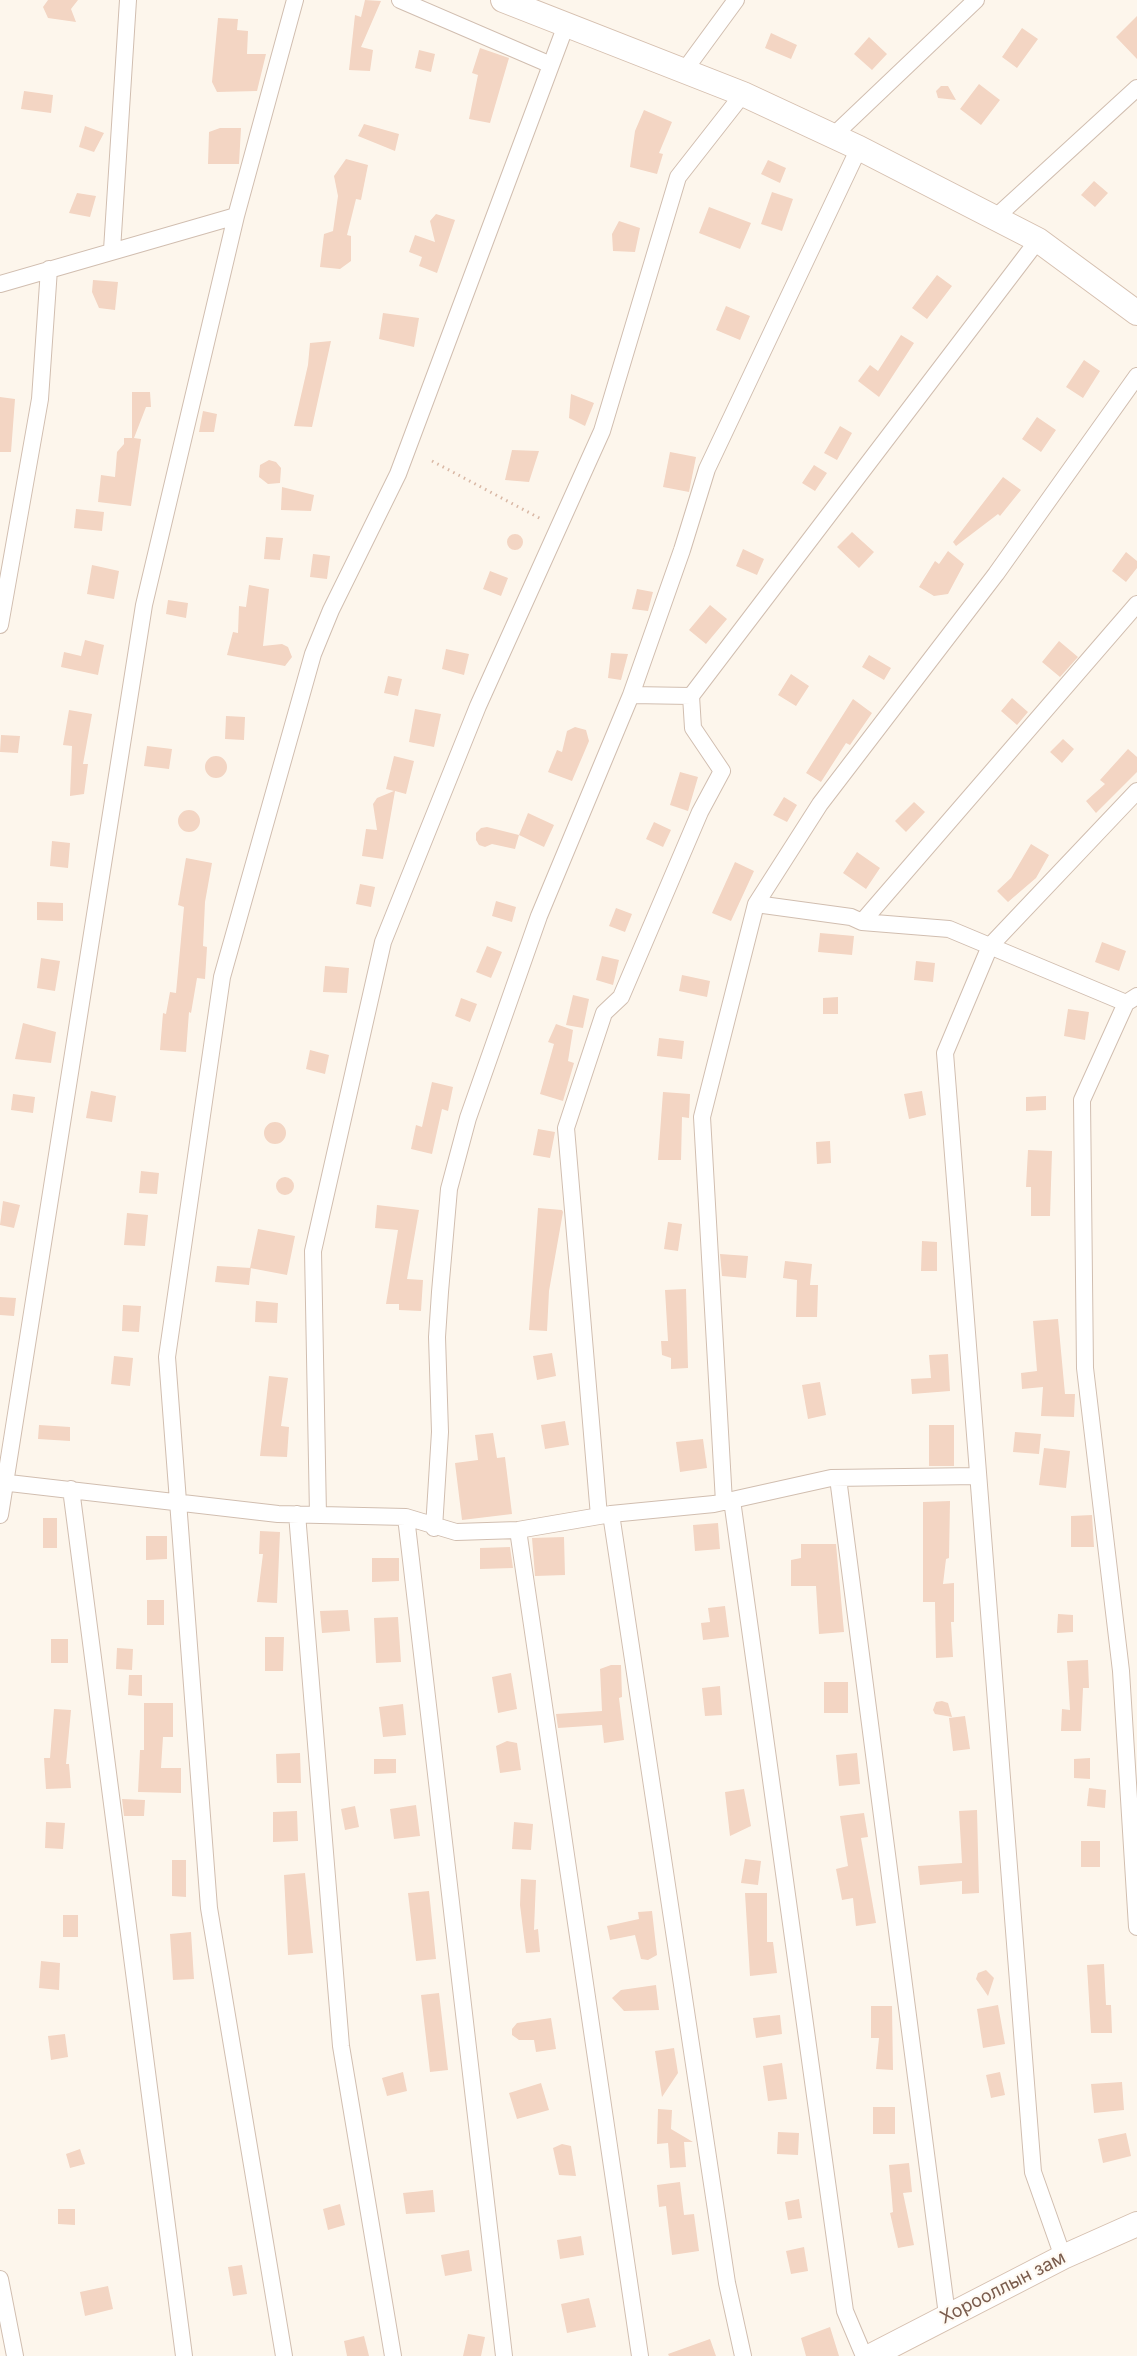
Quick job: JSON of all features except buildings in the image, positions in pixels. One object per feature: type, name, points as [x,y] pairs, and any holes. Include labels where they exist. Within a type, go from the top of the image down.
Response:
[{"type":"street","points":[[112,250],[128,0]]},
{"type":"street","points":[[0,1515],[2,1482],[144,605],[236,216],[295,0]]},
{"type":"street","points":[[400,0],[551,65]]},
{"type":"street","points":[[503,0],[541,6],[566,26],[743,94],[859,148],[1038,240],[1137,313]]},
{"type":"street","points":[[684,71],[735,0]]},
{"type":"street","points":[[833,136],[976,0]]},
{"type":"street","points":[[284,2356],[209,1908],[167,1357],[222,977],[313,654],[331,610],[398,474],[566,26]]},
{"type":"street","points":[[995,218],[1137,88]]},
{"type":"street","points":[[318,1515],[313,1251],[383,942],[478,706],[521,616],[602,431],[678,177],[743,94]]},
{"type":"street","points":[[435,1528],[440,1432],[437,1337],[449,1190],[468,1118],[536,927],[631,695],[682,550],[707,469],[859,148]]},
{"type":"street","points":[[0,284],[236,216]]},
{"type":"street","points":[[743,2356],[727,2283],[605,1515],[566,1128],[604,1013],[621,997],[700,812],[722,771],[693,728],[691,696],[1038,240]]},
{"type":"street","points":[[0,625],[40,399],[49,269]]},
{"type":"street","points":[[864,2356],[845,2311],[728,1501],[702,1117],[756,904],[820,804],[996,574],[1137,376]]},
{"type":"street","points":[[861,922],[1137,604]]},
{"type":"street","points":[[631,695],[691,696]]},
{"type":"street","points":[[1063,2257],[1033,2172],[945,1053],[990,946],[1137,790]]},
{"type":"street","points":[[756,904],[851,917],[861,922],[948,929],[1132,1000],[1082,1100],[1085,1368],[1121,1671],[1137,1927]]},
{"type":"street","points":[[2,1482],[278,1514],[406,1517],[435,1528],[456,1532],[519,1530],[605,1515],[728,1501],[838,1478],[978,1476]]},
{"type":"street","points":[[838,1478],[946,2315]]},
{"type":"street","points":[[70,1489],[184,2356]]},
{"type":"street","points":[[297,1514],[341,2046],[393,2356]]},
{"type":"street","points":[[406,1517],[504,2356]]},
{"type":"street","points":[[519,1530],[640,2356]]},
{"type":"street","name":"Хорооллын зам","points":[[871,2356],[946,2315],[1063,2257],[1137,2224]]},
{"type":"street","points":[[0,2279],[15,2356]]},
{"type":"path","points":[[432,461],[543,520]]}]
